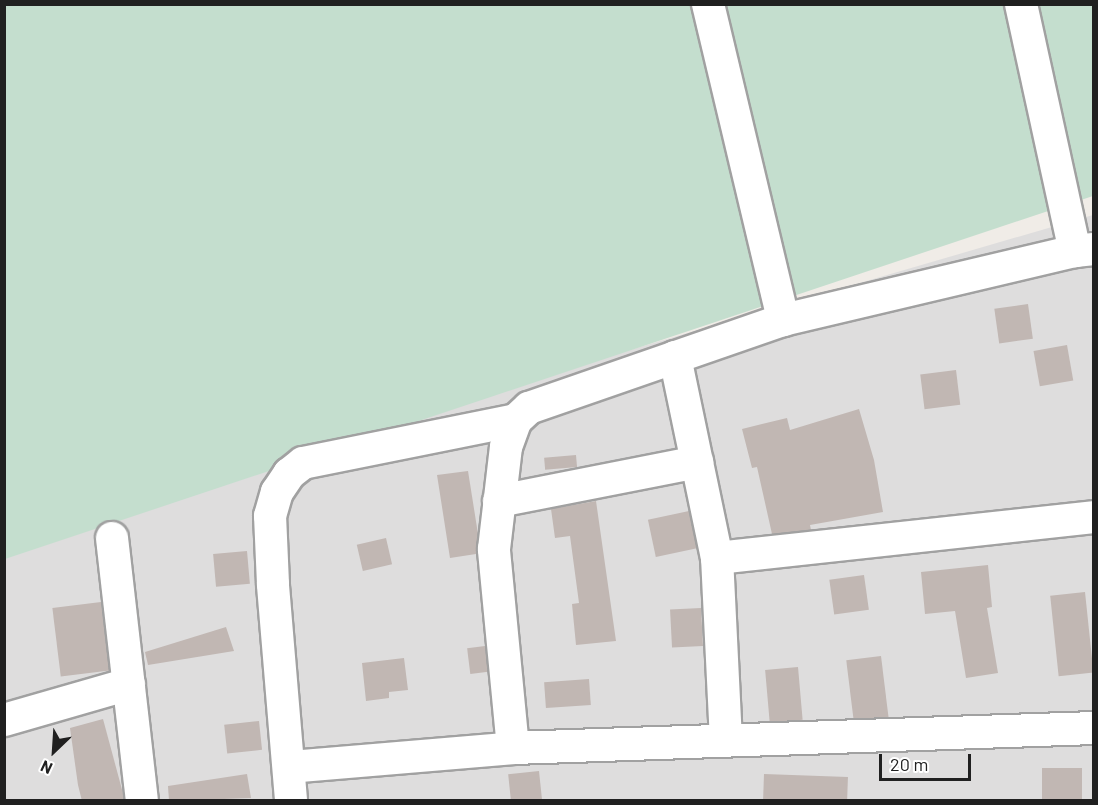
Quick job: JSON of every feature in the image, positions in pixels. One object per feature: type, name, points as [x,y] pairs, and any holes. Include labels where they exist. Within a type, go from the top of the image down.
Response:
[{"type":"street","points":[[708,4],[783,320]]},
{"type":"street","points":[[513,748],[494,549],[506,447],[516,420],[529,408],[783,320],[1084,250],[1021,4]]},
{"type":"street","points":[[675,357],[717,558],[726,741]]},
{"type":"street","points":[[291,801],[273,584],[270,516],[277,492],[289,474],[303,463],[516,420]]},
{"type":"street","points":[[499,501],[697,462]]},
{"type":"street","points":[[717,558],[1094,517]]},
{"type":"street","points":[[112,538],[142,801]]},
{"type":"street","points":[[4,720],[129,684]]},
{"type":"street","points":[[289,767],[513,748],[1094,728]]},
{"type":"shaded area","points":[[1093,215],[1093,800],[5,800],[5,554],[235,465]]},
{"type":"green space","points":[[4,5],[1093,5],[1093,196],[5,559]]},
{"type":"building","points":[[1028,304],[1033,339],[999,343],[994,309]]},
{"type":"building","points":[[1067,345],[1073,380],[1040,386],[1034,351]]},
{"type":"building","points":[[956,370],[960,405],[925,409],[920,374]]},
{"type":"building","points":[[859,409],[874,460],[883,512],[810,525],[811,530],[772,534],[757,467],[752,468],[742,429],[787,418],[790,430]]},
{"type":"building","points":[[576,455],[577,467],[545,470],[544,458]]},
{"type":"building","points":[[468,471],[478,534],[476,554],[450,558],[437,475]]},
{"type":"building","points":[[596,501],[616,641],[576,645],[572,604],[579,603],[570,536],[555,538],[551,509]]},
{"type":"building","points":[[689,511],[697,548],[656,557],[648,520]]},
{"type":"building","points":[[386,538],[392,564],[363,571],[357,545]]},
{"type":"building","points":[[247,551],[250,584],[216,587],[213,554]]},
{"type":"building","points":[[988,565],[992,607],[987,608],[998,673],[966,678],[955,611],[925,614],[921,572]]},
{"type":"building","points":[[864,575],[869,610],[834,615],[829,580]]},
{"type":"building","points":[[1085,592],[1093,673],[1059,676],[1050,596]]},
{"type":"building","points":[[101,602],[109,670],[61,676],[52,608]]},
{"type":"building","points":[[701,608],[703,646],[672,648],[670,610]]},
{"type":"building","points":[[226,627],[234,651],[148,665],[145,652]]},
{"type":"building","points":[[485,646],[488,672],[470,674],[467,648]]},
{"type":"building","points":[[881,656],[889,718],[854,722],[846,660]]},
{"type":"building","points":[[404,658],[408,690],[389,692],[389,698],[366,701],[362,663]]},
{"type":"building","points":[[798,667],[803,720],[770,723],[765,670]]},
{"type":"building","points":[[589,679],[591,705],[546,708],[544,682]]},
{"type":"building","points":[[103,719],[124,801],[82,801],[70,728]]},
{"type":"building","points":[[259,721],[262,750],[227,753],[224,725]]},
{"type":"building","points":[[1042,768],[1082,768],[1082,800],[1042,800]]},
{"type":"building","points":[[539,771],[542,800],[511,800],[508,774]]},
{"type":"building","points":[[247,774],[251,798],[169,801],[168,786]]},
{"type":"building","points":[[764,774],[848,777],[847,800],[763,800]]}]
